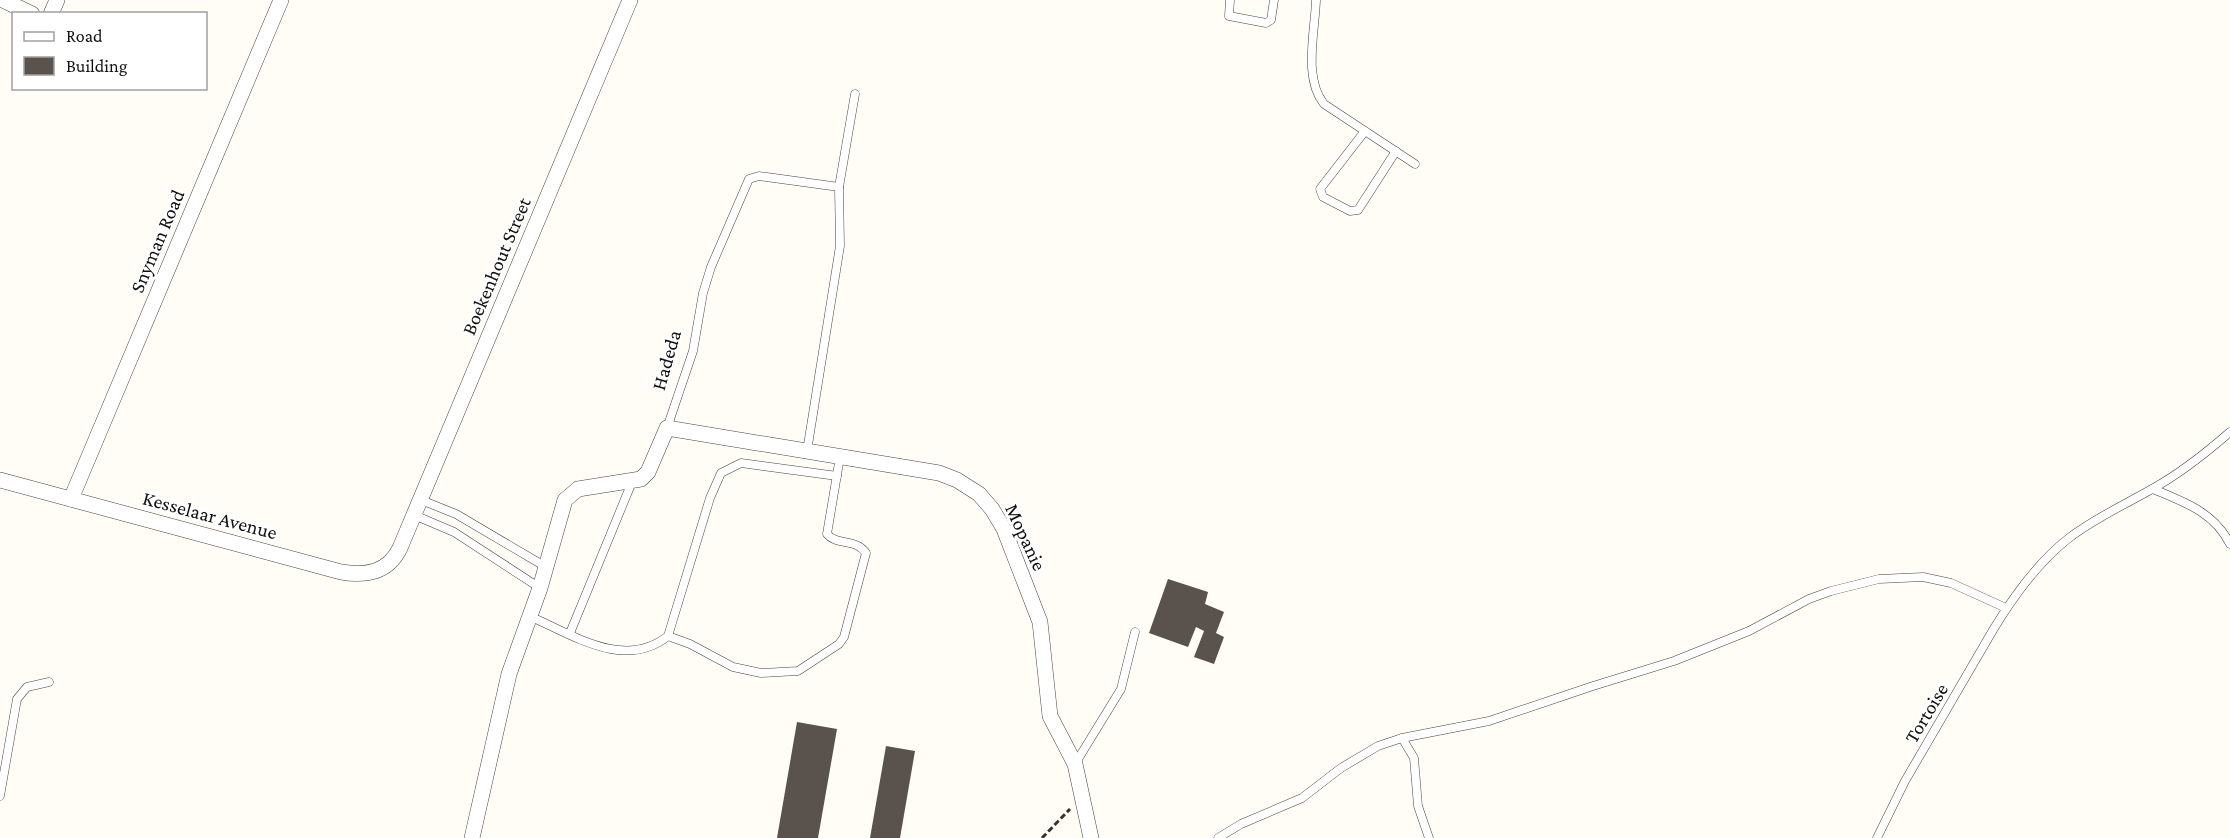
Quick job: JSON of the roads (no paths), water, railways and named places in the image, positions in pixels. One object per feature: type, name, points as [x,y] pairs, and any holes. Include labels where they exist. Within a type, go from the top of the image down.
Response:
[{"type":"street","points":[[3,0],[28,12]]},
{"type":"street","name":"Snyman Road","points":[[71,499],[281,0]]},
{"type":"street","name":"Boekenhout Street","points":[[400,548],[630,0]]},
{"type":"street","name":"Mopanie","points":[[667,428],[939,473],[965,484],[987,502],[1004,529],[1040,622],[1050,716],[1075,764],[1091,838]]},
{"type":"street","name":"Hadeda","points":[[632,482],[641,479],[648,472],[667,428]]},
{"type":"street","name":"Kesselaar Avenue","points":[[0,480],[358,575],[386,566],[400,548]]},
{"type":"street","points":[[472,838],[504,690],[547,567],[560,512],[570,494],[583,488],[632,482]]},
{"type":"lane","points":[[1230,0],[1229,16],[1266,23],[1271,20],[1274,0]]},
{"type":"lane","points":[[1317,0],[1312,81],[1316,94],[1324,104],[1415,164]]},
{"type":"lane","points":[[807,451],[840,246],[839,187],[855,94]]},
{"type":"lane","points":[[1365,131],[1320,189],[1323,197],[1350,211],[1358,210],[1396,151]]},
{"type":"lane","name":"Hadeda","points":[[667,428],[693,351],[703,293],[711,267],[749,179],[759,176],[839,187]]},
{"type":"lane","name":"Tortoise","points":[[1877,838],[1905,781],[2006,608],[2046,559],[2067,539],[2103,515],[2153,489],[2204,455],[2230,432]]},
{"type":"lane","points":[[668,636],[690,644],[723,663],[761,673],[798,671],[839,644],[847,631],[866,553],[857,545],[835,540],[827,534],[840,457]]},
{"type":"lane","points":[[529,616],[611,651],[625,652],[658,644],[668,636],[713,492],[722,473],[741,463],[798,468],[837,476]]},
{"type":"lane","points":[[570,633],[632,482]]},
{"type":"lane","points":[[2153,489],[2207,514],[2220,527],[2230,544]]},
{"type":"lane","points":[[421,500],[462,518],[547,567]]},
{"type":"lane","points":[[414,515],[454,532],[540,588]]},
{"type":"lane","points":[[1218,838],[1232,829],[1302,798],[1369,750],[1402,738],[1489,721],[1674,662],[1749,631],[1809,599],[1861,582],[1903,576],[1923,577],[1951,583],[2006,608]]},
{"type":"lane","points":[[1075,764],[1121,688],[1135,632]]},
{"type":"lane","points":[[0,796],[17,699],[27,687],[49,682]]},
{"type":"lane","points":[[1402,738],[1414,758],[1418,806],[1429,838]]}]
